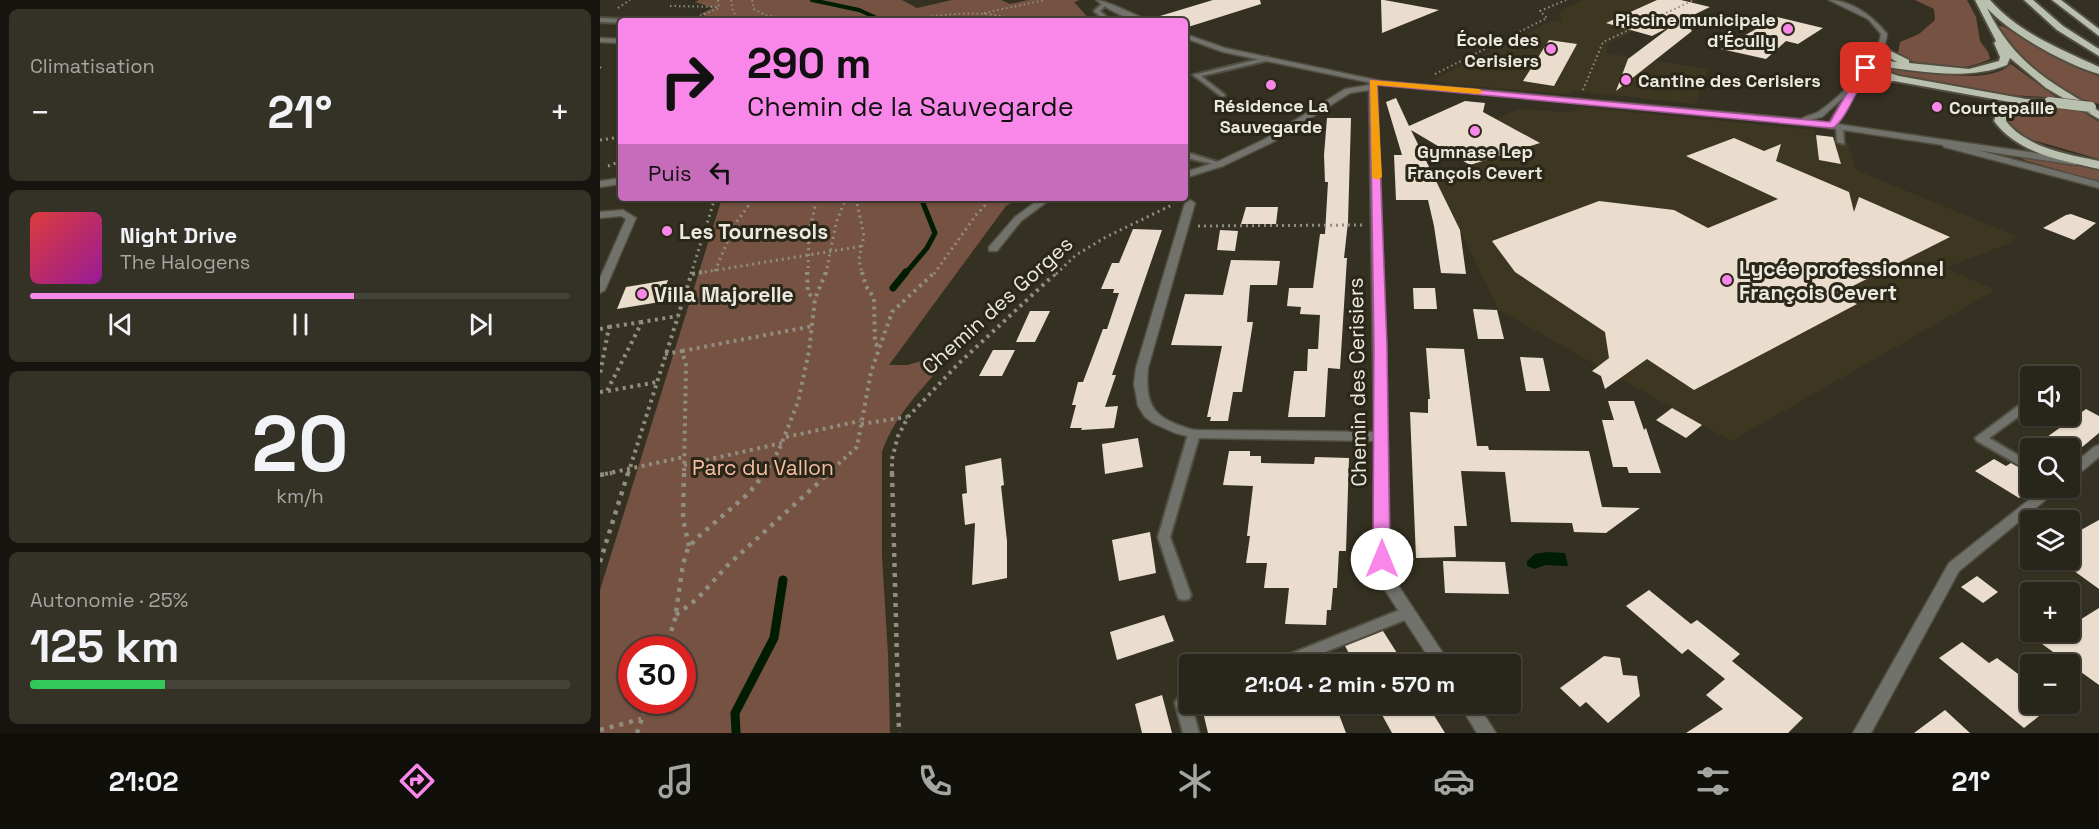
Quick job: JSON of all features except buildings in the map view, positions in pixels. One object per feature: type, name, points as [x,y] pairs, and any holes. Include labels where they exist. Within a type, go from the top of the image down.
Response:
[{"type":"highway","points":[[1868,65],[1914,66],[1958,72],[1995,68],[2003,63],[2005,57],[1978,0]]},
{"type":"highway","points":[[1985,0],[2001,17],[2023,31],[2099,71]]},
{"type":"highway","points":[[2028,0],[2060,28],[2099,53]]},
{"type":"highway","points":[[2056,0],[2099,33]]},
{"type":"highway","points":[[2070,0],[2091,14]]},
{"type":"highway","points":[[1996,34],[2014,57],[2032,73],[2096,110]]},
{"type":"highway","points":[[1880,49],[1914,66]]},
{"type":"highway","points":[[1868,65],[1897,80]]},
{"type":"highway","points":[[1855,84],[1897,80],[2029,102],[2049,102],[2096,110]]},
{"type":"highway","points":[[2029,102],[2011,105],[2004,109],[1999,117],[2002,126],[2014,136],[2038,148],[2099,165]]},
{"type":"street","points":[[1832,0],[1859,12],[1880,27],[1884,40],[1855,84],[1835,126]]},
{"type":"street","points":[[1101,2],[1137,18]]},
{"type":"street","points":[[1188,37],[1223,50],[1373,84],[1790,120],[1835,126],[1947,145],[2099,185]]},
{"type":"street","points":[[600,40],[618,41]]},
{"type":"street","points":[[1188,174],[1220,164],[1268,141],[1348,91],[1373,84]]},
{"type":"street","name":"Chemin des Cerisiers","points":[[1373,84],[1382,559],[1384,577],[1435,654]]},
{"type":"street","points":[[1790,120],[1809,119],[1820,115],[1855,84]]},
{"type":"street","points":[[1947,145],[1988,148],[2099,165]]},
{"type":"street","points":[[600,184],[618,181]]},
{"type":"street","points":[[993,249],[1017,219],[1043,201]]},
{"type":"street","points":[[1190,203],[1142,368],[1139,385],[1141,402],[1151,416],[1167,426],[1194,434],[1381,437]]},
{"type":"street","points":[[600,215],[623,213],[631,218],[600,290]]},
{"type":"street","points":[[2080,466],[2099,450]]},
{"type":"street","points":[[1862,733],[1954,567],[2040,498]]},
{"type":"street","points":[[1474,714],[1487,733]]},
{"type":"lane","points":[[1101,2],[1097,11],[1105,18]]},
{"type":"lane","points":[[600,20],[618,21]]},
{"type":"lane","points":[[1222,95],[1196,75],[1268,59]]},
{"type":"lane","points":[[1835,126],[1841,142]]},
{"type":"lane","points":[[1189,156],[1220,164]]},
{"type":"lane","points":[[2020,410],[1981,438],[2020,461]]},
{"type":"lane","points":[[1184,595],[1164,537],[1194,434]]},
{"type":"lane","points":[[1305,654],[1407,613]]},
{"type":"lane","points":[[1186,714],[1191,733]]},
{"type":"path","points":[[718,0],[719,7]]},
{"type":"path","points":[[731,0],[733,12],[739,18]]},
{"type":"path","points":[[752,0],[754,9],[765,15],[782,18]]},
{"type":"path","points":[[932,18],[979,14],[1044,0]]},
{"type":"path","points":[[1429,78],[1548,18],[1540,11],[1566,0]]},
{"type":"path","points":[[1582,92],[1603,42],[1694,0]]},
{"type":"path","points":[[670,6],[719,7]]},
{"type":"path","points":[[700,16],[719,7]]},
{"type":"path","points":[[979,14],[1010,18]]},
{"type":"path","points":[[600,140],[618,137]]},
{"type":"path","points":[[605,167],[618,162]]},
{"type":"path","points":[[600,562],[715,201]]},
{"type":"path","points":[[715,271],[735,224],[751,201]]},
{"type":"path","points":[[815,299],[808,293],[808,255],[810,224],[817,201]]},
{"type":"path","points":[[688,546],[748,494],[770,466],[786,437],[804,383],[815,299],[822,289],[836,218],[844,201]]},
{"type":"path","points":[[857,201],[863,224],[860,267],[866,286],[874,298],[873,330],[875,345],[879,346]]},
{"type":"path","points":[[676,615],[697,599],[728,565],[857,447],[860,422],[879,346],[892,312],[937,271],[976,215],[989,201]]},
{"type":"path","name":"Chemin des Gorges","points":[[899,733],[892,459],[898,436],[908,417],[945,376],[1076,255],[1170,204],[1190,203]]},
{"type":"path","points":[[1183,226],[1377,225]]},
{"type":"path","points":[[692,274],[863,246]]},
{"type":"path","points":[[600,329],[678,316]]},
{"type":"path","points":[[607,391],[642,321]]},
{"type":"path","points":[[665,354],[813,326]]},
{"type":"path","points":[[600,374],[609,327]]},
{"type":"path","points":[[669,636],[676,615],[681,575],[688,546],[683,519],[686,365],[682,351]]},
{"type":"path","points":[[600,392],[657,382]]},
{"type":"path","points":[[786,437],[860,422],[908,417]]},
{"type":"path","points":[[684,465],[783,443]]},
{"type":"path","points":[[600,475],[684,457]]},
{"type":"path","points":[[637,733],[643,714]]},
{"type":"path","points":[[600,730],[641,719]]},
{"type":"shaded area","name":"École des Cerisiers","points":[[1584,0],[1698,0],[1608,44],[1606,53],[1708,69],[1696,104],[1572,91],[1571,94],[1446,84],[1431,80],[1552,21],[1563,21],[1558,11]]},
{"type":"shaded area","name":"Lycée professionnel François Cevert","points":[[1578,107],[1814,130],[1817,141],[1848,143],[1856,170],[2018,237],[2007,244],[1945,268],[1995,290],[1731,441],[1499,310],[1434,177],[1540,143],[1496,119],[1520,109],[1562,112],[1575,111]]},
{"type":"shaded area","points":[[1565,553],[1568,566],[1545,565],[1535,569],[1527,566],[1527,561],[1535,554]]},
{"type":"green space","points":[[699,0],[902,0],[917,8],[952,0],[1001,0],[1010,4],[1028,0],[1080,0],[1074,2],[1088,18],[705,18],[708,17],[700,14],[713,8],[695,2]]},
{"type":"green space","points":[[1915,0],[1967,0],[1976,17],[1980,41],[1990,59],[1967,66],[1944,68],[1920,63],[1898,54],[1900,42],[1919,34],[1935,20],[1934,9]]},
{"type":"green space","points":[[1998,26],[2002,26],[2099,77],[2099,104],[2069,93],[2040,75],[2016,52]]},
{"type":"green space","points":[[2011,64],[2057,98],[1996,94],[1886,72],[1885,67],[1968,76],[1985,75]]},
{"type":"green space","points":[[2042,105],[2075,107],[2099,122],[2099,159],[2022,137],[2006,122],[2018,109]]},
{"type":"green space","points":[[2017,156],[2099,169],[2099,182],[2024,160]]},
{"type":"green space","name":"Parc du Vallon","points":[[721,201],[1015,201],[1006,206],[889,365],[908,365],[954,351],[904,411],[888,437],[882,452],[882,556],[890,733],[600,733],[600,590]]},
{"type":"waterway","points":[[812,0],[859,10],[877,18]]},
{"type":"waterway","points":[[905,274],[927,248],[935,233],[922,201]]},
{"type":"waterway","points":[[893,288],[906,272]]},
{"type":"waterway","points":[[736,733],[735,713],[774,638],[783,580]]},
{"type":"slow traffic","points":[[1377,177],[1373,82],[1479,92]]},
{"type":"place","name":"Piscine municipale d'Écully","points":[[1788,29]]},
{"type":"place","name":"École des Cerisiers","points":[[1551,49]]},
{"type":"place","name":"Cantine des Cerisiers","points":[[1626,80]]},
{"type":"place","name":"Résidence La Sauvegarde","points":[[1271,85]]},
{"type":"place","name":"Courtepaille","points":[[1937,107]]},
{"type":"place","name":"Gymnase Lep François Cevert","points":[[1475,131]]},
{"type":"place","name":"Les Tournesols","points":[[667,231]]},
{"type":"place","name":"Lycée professionnel François Cevert","points":[[1727,280]]},
{"type":"place","name":"Villa Majorelle","points":[[642,294]]},
{"type":"route","points":[[1382,559],[1380,346],[1373,82],[1832,125],[1838,119],[1855,84],[1866,68]]}]
